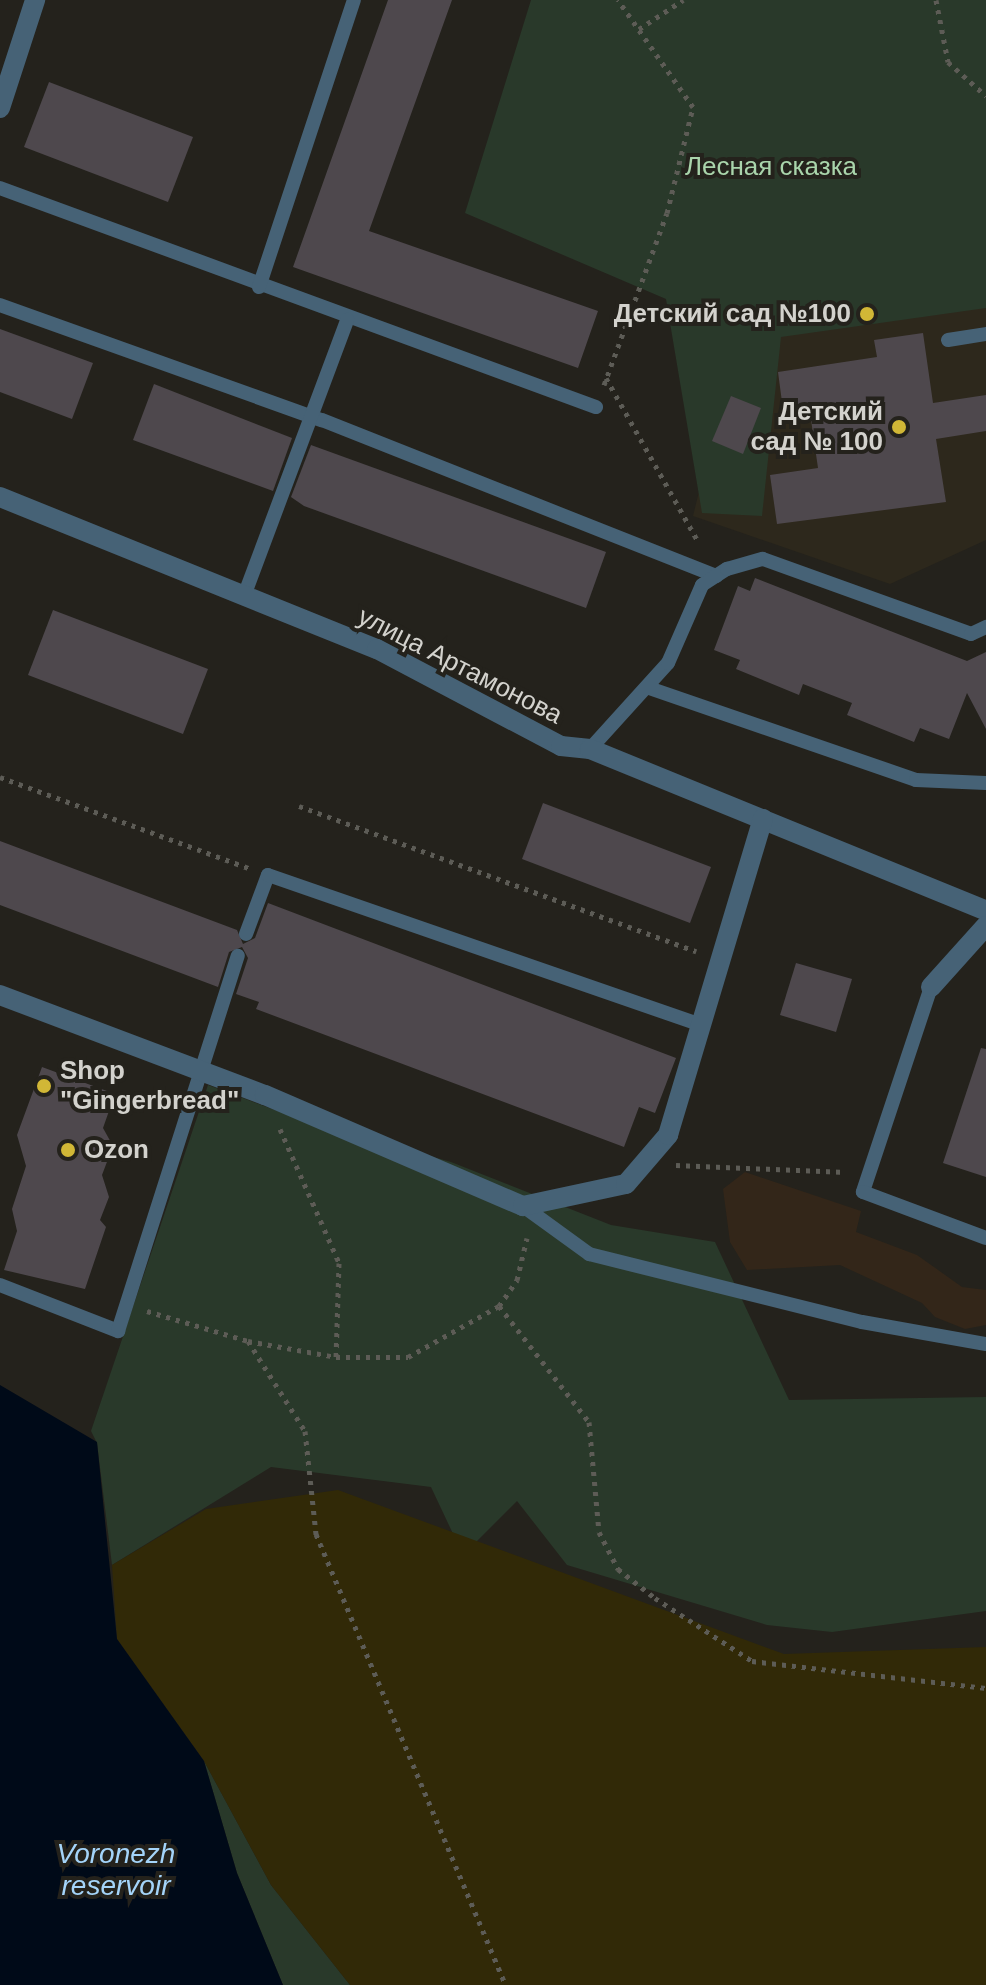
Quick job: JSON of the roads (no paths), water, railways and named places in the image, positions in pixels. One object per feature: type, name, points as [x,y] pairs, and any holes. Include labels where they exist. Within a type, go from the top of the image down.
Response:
[{"type":"street","points":[[0,108],[35,0]]},
{"type":"street","name":"улица Артамонова","points":[[0,497],[377,649],[561,746],[590,749],[986,911]]},
{"type":"street","points":[[0,995],[265,1095],[523,1206],[626,1184],[668,1135],[763,819]]},
{"type":"street","points":[[931,987],[986,926]]},
{"type":"lane","points":[[259,287],[354,0]]},
{"type":"lane","points":[[0,188],[347,320],[596,407]]},
{"type":"lane","points":[[0,305],[311,416],[716,576]]},
{"type":"lane","points":[[244,596],[347,320]]},
{"type":"lane","points":[[948,340],[986,334]]},
{"type":"lane","points":[[590,749],[649,688],[668,663],[702,585],[716,576],[763,559],[971,634],[986,627]]},
{"type":"lane","points":[[649,688],[916,780],[986,783]]},
{"type":"lane","points":[[246,934],[268,875],[702,1025]]},
{"type":"lane","points":[[0,1285],[118,1331],[238,956]]},
{"type":"lane","points":[[931,987],[863,1192],[986,1238]]},
{"type":"lane","points":[[523,1206],[589,1254],[848,1319],[986,1344]]},
{"type":"water","name":"Voronezh reservoir","points":[[0,1385],[97,1442],[117,1639],[204,1761],[237,1873],[283,1985],[0,1985]]},
{"type":"place","name":"Детский сад №100","points":[[867,314]]},
{"type":"place","name":"Детский сад № 100","points":[[899,427]]},
{"type":"place","name":"Shop \"Gingerbread\"","points":[[44,1086]]},
{"type":"place","name":"Ozon","points":[[68,1150]]},
{"type":"park label","name":"Лесная сказка","points":[[771,167]]}]
